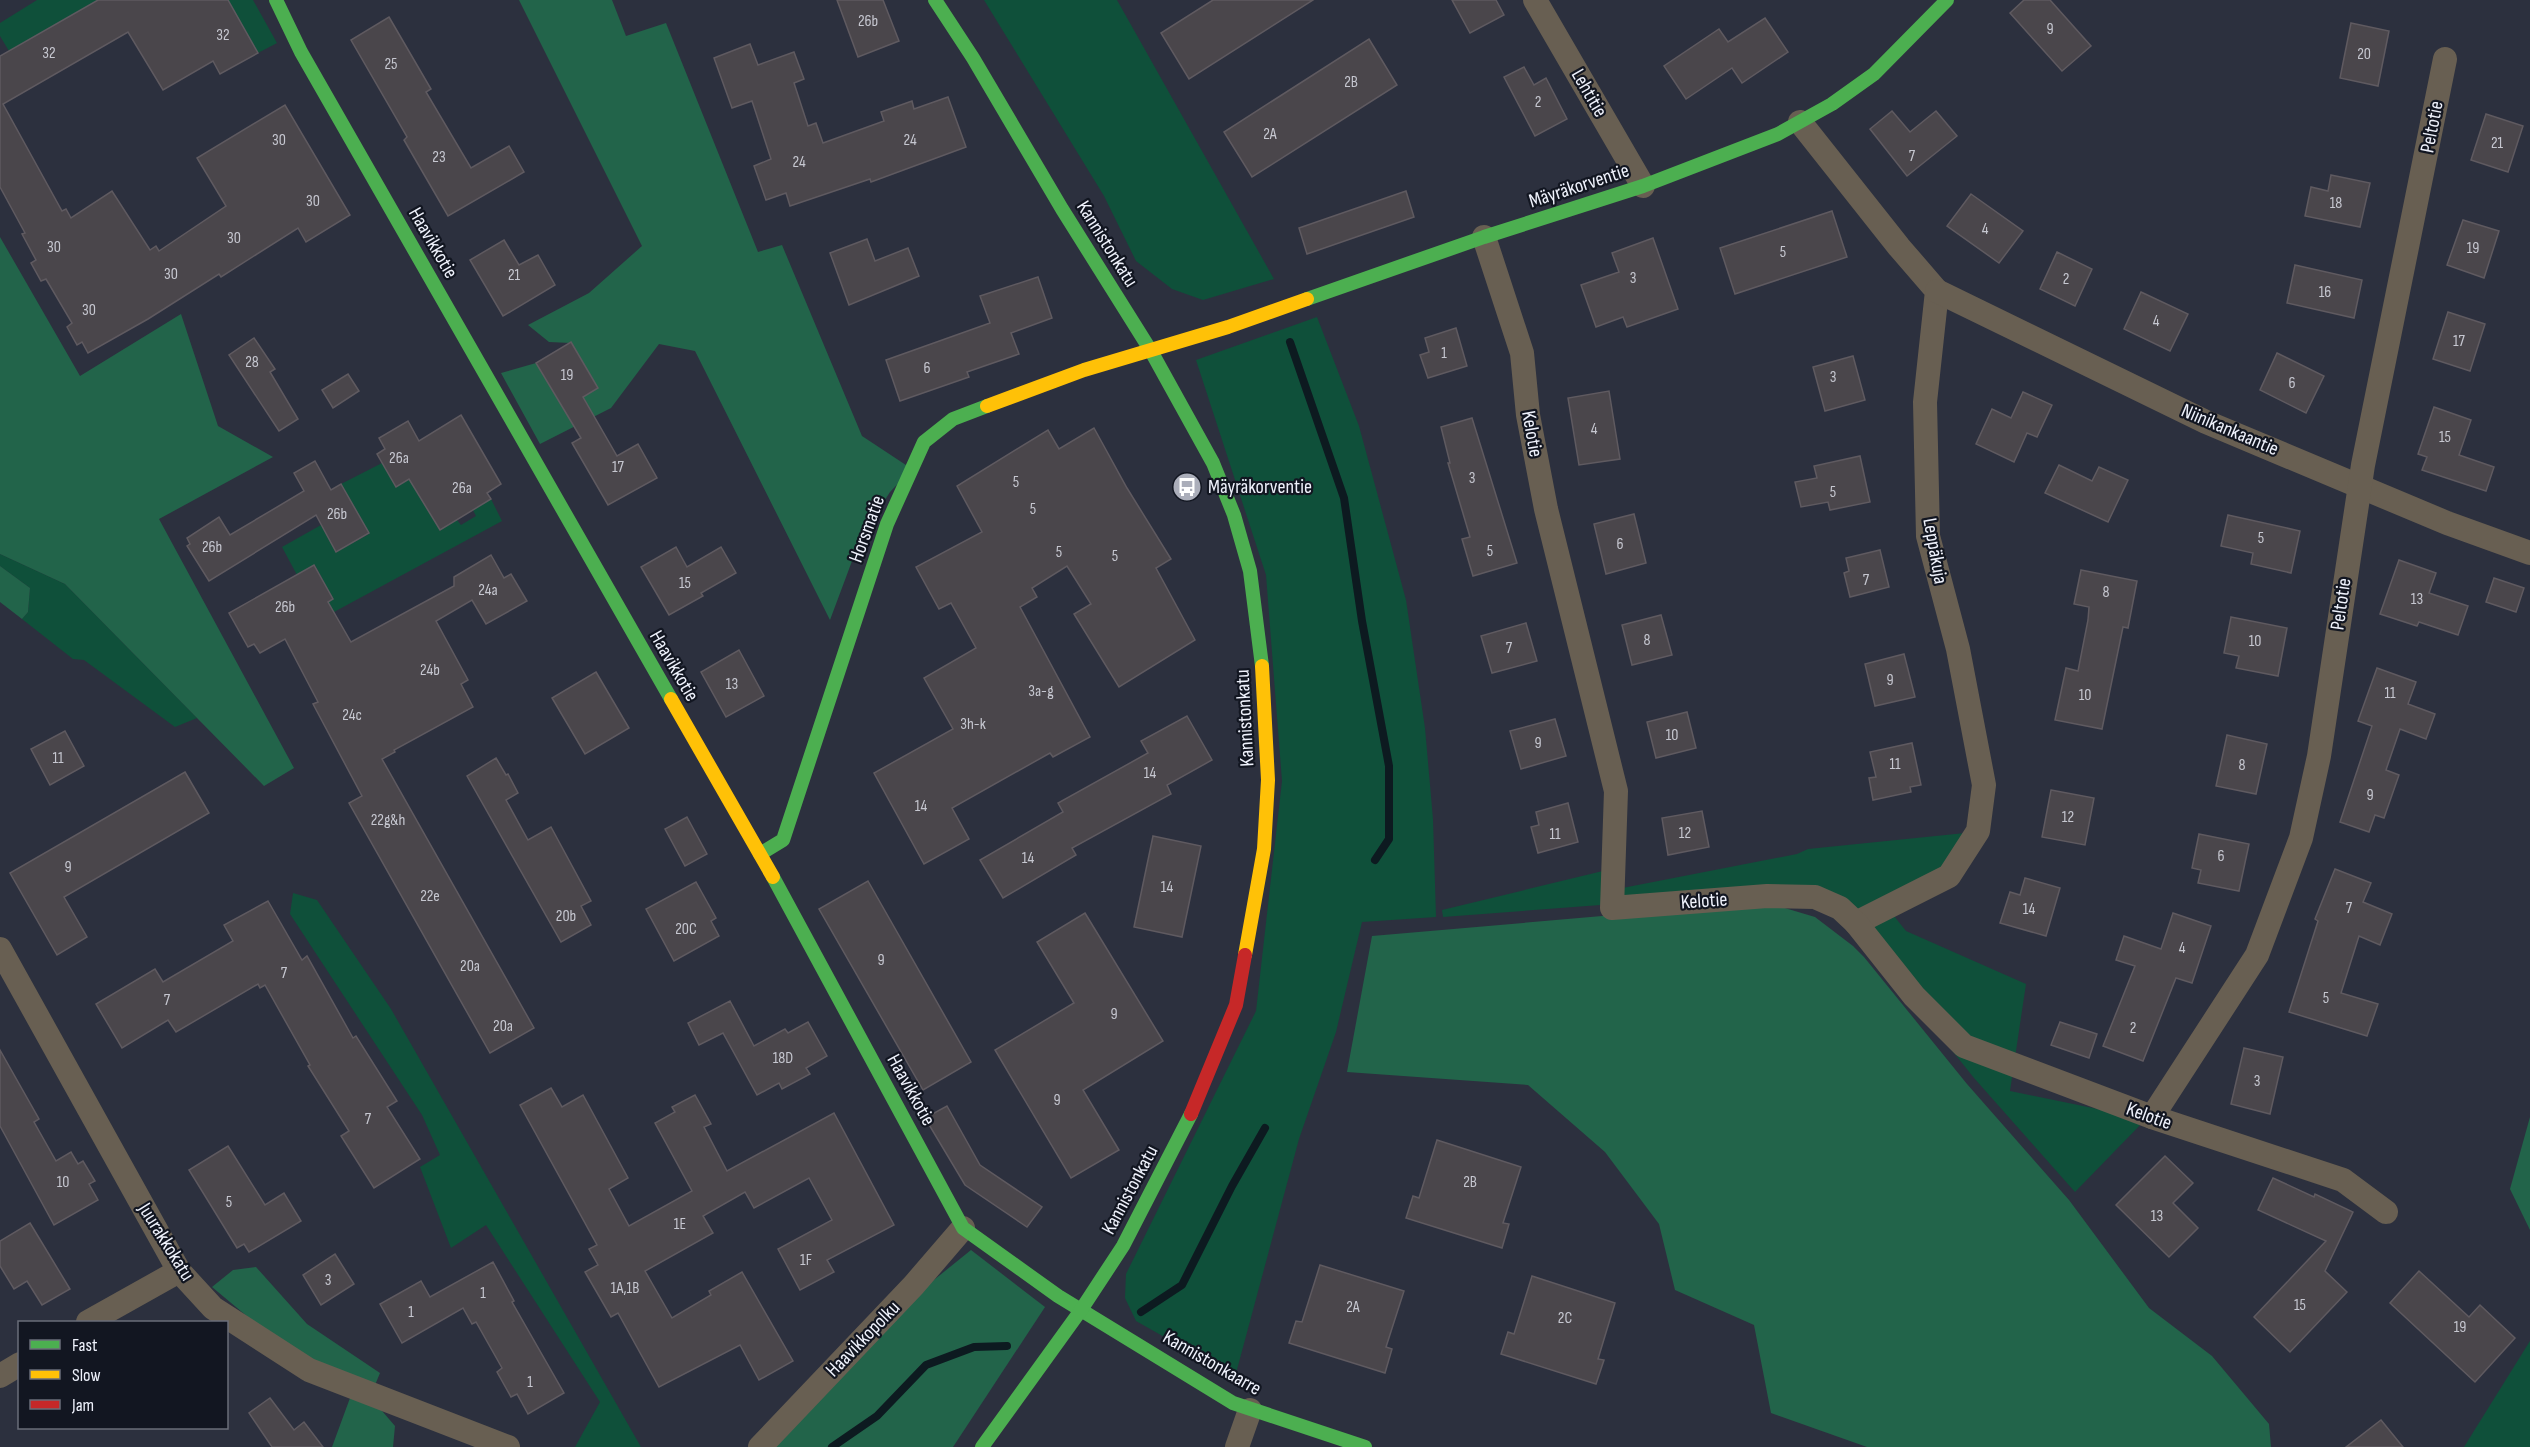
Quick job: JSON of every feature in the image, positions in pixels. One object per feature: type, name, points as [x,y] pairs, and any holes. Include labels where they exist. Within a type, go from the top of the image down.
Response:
[{"type":"street","name":"Haavikkotie","points":[[276,0],[313,73],[760,854],[963,1228],[1081,1310]]},
{"type":"street","name":"Kannistonkatu","points":[[935,0],[973,58],[1062,209],[1151,351],[1214,463],[1234,515],[1250,571],[1261,647],[1266,758],[1264,849],[1236,1005],[1193,1110],[1123,1246],[1081,1310],[982,1447]]},
{"type":"street","name":"Lehtitie","points":[[1535,0],[1643,186]]},
{"type":"street","name":"Mäyräkorventie","points":[[1151,351],[1228,327],[1484,237],[1643,186],[1778,134],[1832,104],[1874,74],[1947,0]]},
{"type":"street","name":"Peltotie","points":[[2152,1118],[2257,955],[2301,838],[2319,756],[2360,485],[2445,59]]},
{"type":"street","points":[[1800,122],[1899,247],[1937,291]]},
{"type":"street","name":"Kelotie","points":[[1484,237],[1522,353],[1528,415],[1546,509],[1616,791],[1612,908],[1767,896],[1815,897],[1840,908],[1856,923],[1914,996],[1964,1046],[2152,1118],[2343,1180],[2386,1212]]},
{"type":"street","name":"Niinikankaantie","points":[[1937,291],[2206,422],[2447,523],[2530,553]]},
{"type":"street","name":"Leppäkuja","points":[[1856,923],[1949,876],[1978,831],[1980,820],[1984,785],[1958,649],[1928,537],[1925,402],[1937,291]]},
{"type":"street","name":"Horsmatie","points":[[760,854],[783,840],[888,524],[924,442],[953,419],[1084,370],[1151,351]]},
{"type":"street","name":"Juurakkokatu","points":[[0,949],[179,1271],[213,1308],[309,1370],[508,1447]]},
{"type":"street","name":"Haavikkopolku","points":[[760,1447],[914,1285],[963,1228]]},
{"type":"street","points":[[92,1321],[179,1271]]},
{"type":"street","name":"Kannistonkaarre","points":[[1081,1310],[1233,1403],[1365,1447]]},
{"type":"street","points":[[0,1376],[18,1365]]},
{"type":"street","points":[[1237,1447],[1250,1410]]},
{"type":"green space","points":[[37,0],[98,0],[9,51],[0,36],[0,23]]},
{"type":"green space","points":[[228,0],[253,0],[277,43],[258,53]]},
{"type":"green space","points":[[519,0],[612,0],[626,36],[666,23],[758,252],[782,245],[862,436],[912,469],[890,492],[861,537],[830,620],[695,351],[659,344],[611,408],[540,444],[501,373],[536,363],[598,388],[571,343],[549,342],[528,325],[589,293],[642,246]]},
{"type":"green space","points":[[984,0],[1117,0],[1274,279],[1203,300],[1172,289],[1136,261],[1104,196]]},
{"type":"green space","points":[[0,237],[80,376],[181,314],[218,426],[273,457],[159,519],[294,768],[264,786],[65,584],[0,554]]},
{"type":"green space","points":[[1317,317],[1359,426],[1406,600],[1425,728],[1433,819],[1436,917],[1362,922],[1336,1032],[1299,1139],[1235,1377],[1136,1321],[1125,1298],[1126,1274],[1256,1011],[1282,781],[1266,575],[1196,360]]},
{"type":"green space","points":[[382,463],[396,487],[410,479],[440,530],[457,520],[461,525],[476,516],[473,510],[491,499],[502,521],[334,612],[328,602],[333,599],[315,565],[297,575],[282,547],[321,525],[336,552],[369,534],[341,484]]},
{"type":"green space","points":[[0,554],[65,584],[197,718],[175,727],[84,660],[73,659],[22,619],[28,612],[30,588],[0,566]]},
{"type":"green space","points":[[0,566],[30,588],[28,612],[22,619],[0,602]]},
{"type":"green space","points":[[1975,832],[1894,916],[1906,931],[2026,984],[2010,1091],[2146,1119],[2075,1192],[1974,1078],[1874,953],[1821,907],[1773,892],[1443,917],[1442,910],[1607,870],[1607,891],[1797,854],[1808,849]]},
{"type":"green space","points":[[293,893],[317,900],[391,1009],[641,1447],[575,1447],[600,1402],[486,1225],[451,1248],[420,1167],[440,1155],[422,1115],[290,914]]},
{"type":"green space","points":[[1764,902],[1815,917],[1864,957],[1967,1084],[2069,1200],[2149,1308],[2212,1356],[2269,1424],[2271,1447],[1867,1447],[1771,1413],[1754,1325],[1675,1290],[1659,1224],[1605,1152],[1528,1085],[1347,1072],[1372,936]]},
{"type":"green space","points":[[2530,1117],[2530,1230],[2510,1189]]},
{"type":"green space","points":[[971,1250],[1045,1307],[953,1447],[771,1447],[919,1292]]},
{"type":"green space","points":[[256,1267],[307,1324],[380,1373],[370,1397],[395,1426],[393,1447],[332,1447],[357,1379],[291,1353],[212,1287],[233,1270]]},
{"type":"green space","points":[[2530,1341],[2530,1447],[2464,1447]]},
{"type":"building","points":[[98,0],[228,0],[258,53],[220,74],[213,61],[163,90],[128,32],[3,104],[62,211],[66,209],[71,218],[112,191],[150,250],[156,246],[159,251],[226,206],[197,158],[285,105],[350,215],[306,242],[298,228],[221,277],[219,274],[148,319],[88,353],[82,342],[77,345],[67,327],[72,323],[46,279],[41,281],[31,263],[36,260],[22,234],[25,233],[0,187],[0,56]]},
{"type":"building","points":[[837,0],[883,0],[899,41],[858,57]]},
{"type":"building","points":[[1213,0],[1313,0],[1189,79],[1161,33]]},
{"type":"building","points":[[1452,0],[1496,0],[1504,15],[1470,33]]},
{"type":"building","points":[[2024,0],[2050,0],[2091,46],[2062,71],[2010,13]]},
{"type":"building","points":[[389,17],[431,89],[426,92],[471,168],[509,146],[524,172],[448,216],[404,140],[407,137],[351,40]]},
{"type":"building","points":[[1765,18],[1788,52],[1742,83],[1732,68],[1686,99],[1664,66],[1719,29],[1728,42]]},
{"type":"building","points":[[2351,23],[2389,31],[2378,86],[2340,78]]},
{"type":"building","points":[[1369,39],[1397,85],[1252,177],[1224,132]]},
{"type":"building","points":[[750,44],[758,65],[794,52],[804,79],[794,83],[808,126],[816,123],[823,143],[884,121],[881,112],[912,101],[914,109],[948,97],[966,147],[871,182],[870,179],[790,206],[786,193],[766,200],[754,166],[771,159],[752,101],[732,108],[714,58]]},
{"type":"building","points":[[1524,67],[1534,85],[1546,78],[1567,119],[1535,136],[1504,77]]},
{"type":"building","points":[[1892,111],[1910,132],[1936,111],[1957,136],[1907,176],[1870,129]]},
{"type":"building","points":[[2486,114],[2523,126],[2508,172],[2471,160]]},
{"type":"building","points":[[2331,175],[2370,183],[2360,227],[2305,216],[2311,187],[2328,191]]},
{"type":"building","points":[[1406,191],[1414,217],[1307,254],[1299,228]]},
{"type":"building","points":[[1971,194],[2023,231],[1999,263],[1947,226]]},
{"type":"building","points":[[1832,211],[1847,257],[1735,294],[1720,248]]},
{"type":"building","points":[[2463,220],[2499,231],[2484,278],[2447,265]]},
{"type":"building","points":[[1653,238],[1678,309],[1627,327],[1623,317],[1596,327],[1581,285],[1619,272],[1612,253]]},
{"type":"building","points":[[867,239],[875,261],[908,248],[919,276],[849,305],[830,253]]},
{"type":"building","points":[[504,240],[519,265],[538,255],[555,285],[503,316],[470,260]]},
{"type":"building","points":[[2057,252],[2092,269],[2075,306],[2040,289]]},
{"type":"building","points":[[2295,265],[2362,280],[2354,318],[2287,303]]},
{"type":"building","points":[[1038,277],[1052,318],[1011,333],[1019,354],[967,372],[969,377],[900,401],[886,360],[990,323],[980,296]]},
{"type":"building","points":[[2141,292],[2188,314],[2170,351],[2124,329]]},
{"type":"building","points":[[2448,312],[2485,324],[2470,371],[2433,359]]},
{"type":"building","points":[[1456,328],[1467,366],[1428,378],[1420,355],[1429,352],[1425,338]]},
{"type":"building","points":[[254,338],[275,369],[270,372],[298,419],[279,431],[229,355]]},
{"type":"building","points":[[571,342],[598,388],[583,397],[617,456],[638,444],[657,478],[608,505],[572,443],[581,438],[536,363]]},
{"type":"building","points":[[2277,353],[2324,376],[2306,413],[2260,390]]},
{"type":"building","points":[[1853,356],[1865,400],[1825,411],[1813,367]]},
{"type":"building","points":[[348,374],[359,391],[333,408],[322,390]]},
{"type":"building","points":[[1609,391],[1620,459],[1579,465],[1568,398]]},
{"type":"building","points":[[2023,392],[2052,405],[2037,437],[2027,433],[2014,462],[1976,444],[1992,409],[2011,418]]},
{"type":"building","points":[[2434,407],[2471,420],[2459,455],[2494,467],[2486,491],[2422,470],[2427,457],[2418,454]]},
{"type":"building","points":[[461,415],[501,484],[487,493],[491,499],[440,530],[409,479],[396,487],[377,454],[385,449],[379,438],[408,421],[419,441]]},
{"type":"building","points":[[1472,418],[1517,563],[1473,576],[1462,539],[1470,537],[1448,463],[1450,463],[1441,427]]},
{"type":"building","points":[[1094,428],[1127,488],[1171,559],[1156,568],[1195,640],[1119,687],[1074,614],[1091,604],[1067,566],[1032,588],[1037,597],[1020,607],[1090,737],[1053,757],[1050,753],[952,808],[969,839],[924,864],[874,773],[953,729],[924,678],[976,648],[951,603],[939,609],[916,567],[982,532],[957,486],[1048,430],[1059,449]]},
{"type":"building","points":[[1860,456],[1870,502],[1830,510],[1828,502],[1801,507],[1795,482],[1817,478],[1814,466]]},
{"type":"building","points":[[315,461],[331,490],[341,484],[369,533],[336,552],[316,515],[209,581],[187,546],[190,544],[187,538],[219,517],[230,535],[304,491],[294,473]]},
{"type":"building","points":[[2059,465],[2092,481],[2099,467],[2128,480],[2108,522],[2045,493]]},
{"type":"building","points":[[1634,514],[1646,563],[1606,574],[1594,524]]},
{"type":"building","points":[[2228,515],[2300,531],[2291,573],[2251,564],[2253,553],[2221,546]]},
{"type":"building","points":[[676,547],[687,567],[721,547],[736,573],[701,593],[703,596],[669,615],[641,567]]},
{"type":"building","points":[[1880,550],[1889,587],[1850,597],[1844,573],[1849,571],[1846,558]]},
{"type":"building","points":[[491,555],[504,578],[511,574],[527,601],[486,624],[472,600],[436,621],[468,680],[461,684],[473,707],[394,750],[395,752],[382,759],[534,1028],[490,1053],[349,803],[362,796],[313,704],[318,702],[285,639],[260,653],[254,644],[248,647],[229,613],[314,565],[333,599],[328,602],[351,642],[454,586],[454,577]]},
{"type":"building","points":[[2399,560],[2436,573],[2429,593],[2468,606],[2458,635],[2419,622],[2417,626],[2380,614]]},
{"type":"building","points":[[2081,570],[2137,581],[2128,628],[2123,627],[2102,729],[2055,720],[2066,668],[2078,671],[2088,620],[2089,607],[2074,604]]},
{"type":"building","points":[[2494,578],[2524,588],[2516,612],[2486,602]]},
{"type":"building","points":[[1661,615],[1672,655],[1632,665],[1622,625]]},
{"type":"building","points":[[2231,617],[2287,628],[2278,676],[2236,668],[2239,656],[2224,653]]},
{"type":"building","points":[[1526,623],[1537,661],[1492,673],[1481,636]]},
{"type":"building","points":[[739,650],[764,696],[726,717],[701,672]]},
{"type":"building","points":[[1904,654],[1915,697],[1875,706],[1865,664]]},
{"type":"building","points":[[2377,668],[2416,682],[2408,704],[2435,714],[2426,739],[2400,729],[2386,770],[2399,775],[2384,818],[2375,815],[2369,832],[2340,822],[2372,726],[2358,721]]},
{"type":"building","points":[[596,672],[629,728],[585,754],[552,698]]},
{"type":"building","points":[[1687,712],[1696,748],[1656,758],[1647,722]]},
{"type":"building","points":[[1187,716],[1212,760],[1167,785],[1171,794],[1072,848],[1076,855],[1003,898],[980,860],[1063,812],[1058,803],[1148,753],[1141,741]]},
{"type":"building","points":[[1555,719],[1566,756],[1521,769],[1510,731]]},
{"type":"building","points":[[65,731],[84,766],[50,785],[31,749]]},
{"type":"building","points":[[2227,735],[2267,744],[2256,794],[2216,786]]},
{"type":"building","points":[[1912,743],[1921,785],[1910,787],[1911,792],[1873,800],[1869,778],[1876,777],[1870,752]]},
{"type":"building","points":[[496,758],[518,793],[506,800],[528,840],[551,827],[591,901],[581,906],[591,925],[561,942],[467,776]]},
{"type":"building","points":[[185,772],[209,813],[64,897],[87,937],[57,955],[10,873]]},
{"type":"building","points":[[2051,790],[2094,798],[2085,845],[2042,837]]},
{"type":"building","points":[[1568,803],[1578,842],[1538,853],[1531,827],[1539,825],[1536,812]]},
{"type":"building","points":[[1702,811],[1709,847],[1668,855],[1662,818]]},
{"type":"building","points":[[687,817],[707,854],[685,866],[665,829]]},
{"type":"building","points":[[2199,834],[2249,844],[2239,891],[2198,883],[2201,870],[2192,868]]},
{"type":"building","points":[[1153,836],[1201,846],[1182,937],[1134,927]]},
{"type":"building","points":[[2335,869],[2371,883],[2363,902],[2392,914],[2380,945],[2359,936],[2341,993],[2378,1004],[2367,1036],[2289,1012],[2318,921],[2315,919]]},
{"type":"building","points":[[2025,878],[2060,888],[2046,936],[2000,923],[2010,892],[2020,895]]},
{"type":"building","points":[[868,881],[971,1062],[923,1090],[819,909]]},
{"type":"building","points":[[696,882],[716,918],[711,921],[719,936],[674,961],[646,909]]},
{"type":"building","points":[[268,901],[302,960],[307,956],[353,1038],[356,1036],[397,1101],[387,1107],[420,1159],[374,1188],[341,1136],[349,1131],[308,1066],[310,1065],[265,985],[260,988],[258,984],[176,1032],[168,1020],[122,1048],[96,1004],[155,969],[163,982],[233,941],[224,925]]},
{"type":"building","points":[[1085,913],[1163,1041],[1083,1090],[1119,1150],[1071,1178],[995,1050],[1074,1003],[1037,942]]},
{"type":"building","points":[[2173,913],[2211,926],[2192,983],[2176,978],[2143,1061],[2103,1046],[2135,966],[2116,960],[2124,936],[2161,949]]},
{"type":"building","points":[[730,1001],[754,1046],[785,1029],[788,1033],[808,1022],[827,1056],[806,1068],[810,1074],[782,1089],[779,1083],[757,1095],[723,1033],[699,1045],[688,1023]]},
{"type":"building","points":[[2060,1022],[2097,1034],[2089,1058],[2051,1045]]},
{"type":"building","points":[[2244,1048],[2283,1057],[2270,1114],[2231,1104]]},
{"type":"building","points":[[0,1050],[39,1119],[34,1122],[56,1161],[71,1152],[78,1164],[83,1161],[95,1181],[89,1184],[98,1200],[54,1225],[0,1126]]},
{"type":"building","points":[[551,1088],[562,1107],[583,1095],[628,1178],[609,1189],[629,1226],[692,1191],[655,1123],[675,1112],[672,1107],[695,1095],[711,1124],[704,1127],[727,1171],[834,1113],[894,1225],[827,1260],[834,1272],[800,1290],[778,1249],[832,1220],[809,1178],[754,1208],[745,1192],[703,1216],[713,1233],[645,1271],[672,1318],[711,1295],[709,1291],[742,1272],[793,1361],[759,1380],[740,1345],[659,1387],[618,1313],[611,1317],[585,1272],[598,1265],[589,1249],[597,1245],[520,1105]]},
{"type":"building","points":[[947,1106],[980,1165],[1042,1207],[1027,1227],[965,1185],[925,1118]]},
{"type":"building","points":[[1437,1140],[1521,1167],[1503,1223],[1509,1224],[1502,1248],[1406,1218],[1413,1196],[1419,1198]]},
{"type":"building","points":[[228,1146],[265,1205],[284,1193],[301,1221],[249,1252],[244,1244],[237,1248],[189,1170]]},
{"type":"building","points":[[2165,1156],[2193,1183],[2173,1203],[2198,1228],[2169,1257],[2116,1205]]},
{"type":"building","points":[[2273,1178],[2353,1212],[2325,1271],[2347,1292],[2290,1352],[2254,1317],[2326,1241],[2258,1210]]},
{"type":"building","points":[[30,1223],[70,1289],[42,1305],[27,1281],[14,1289],[0,1266],[0,1241]]},
{"type":"building","points":[[335,1254],[354,1284],[321,1305],[303,1275]]},
{"type":"building","points":[[493,1262],[514,1301],[512,1302],[564,1393],[528,1414],[517,1394],[511,1397],[497,1372],[502,1368],[476,1322],[472,1324],[463,1308],[402,1343],[380,1304],[421,1281],[430,1297]]},
{"type":"building","points":[[1320,1265],[1404,1291],[1386,1347],[1392,1349],[1385,1373],[1289,1343],[1296,1321],[1302,1322]]},
{"type":"building","points":[[2419,1271],[2469,1317],[2480,1305],[2515,1338],[2475,1382],[2390,1303]]},
{"type":"building","points":[[1532,1276],[1615,1303],[1598,1359],[1604,1360],[1596,1384],[1501,1354],[1508,1332],[1514,1334]]},
{"type":"building","points":[[270,1398],[294,1430],[304,1422],[323,1447],[272,1447],[249,1413]]},
{"type":"building","points":[[2381,1420],[2403,1447],[2346,1447]]},
{"type":"waterway","points":[[1290,342],[1344,498],[1362,621],[1389,766],[1389,839],[1375,860]]},
{"type":"waterway","points":[[1141,1312],[1182,1285],[1232,1186],[1265,1128]]},
{"type":"waterway","points":[[832,1447],[877,1416],[926,1365],[974,1347],[1007,1346]]},
{"type":"traffic: fast","points":[[276,0],[301,52],[671,699]]},
{"type":"traffic: fast","points":[[935,0],[973,58],[1062,209],[1151,351],[1213,463],[1234,515],[1250,571],[1262,666]]},
{"type":"traffic: fast","points":[[1307,299],[1484,237],[1643,186],[1778,134],[1832,104],[1874,74],[1947,0]]},
{"type":"traffic: fast","points":[[760,854],[783,840],[887,524],[924,442],[953,419],[987,406]]},
{"type":"traffic: fast","points":[[773,877],[963,1228],[1058,1296],[1233,1403],[1365,1447]]},
{"type":"traffic: fast","points":[[982,1447],[1081,1310],[1123,1246],[1191,1114]]},
{"type":"traffic: slow","points":[[987,406],[1084,370],[1228,327],[1307,299]]},
{"type":"traffic: slow","points":[[1245,955],[1264,849],[1268,780],[1262,666]]},
{"type":"traffic: slow","points":[[671,699],[773,877]]},
{"type":"traffic: jam","points":[[1191,1114],[1236,1005],[1245,955]]},
{"type":"place","name":"Mäyräkorventie","points":[[1187,487]]}]
